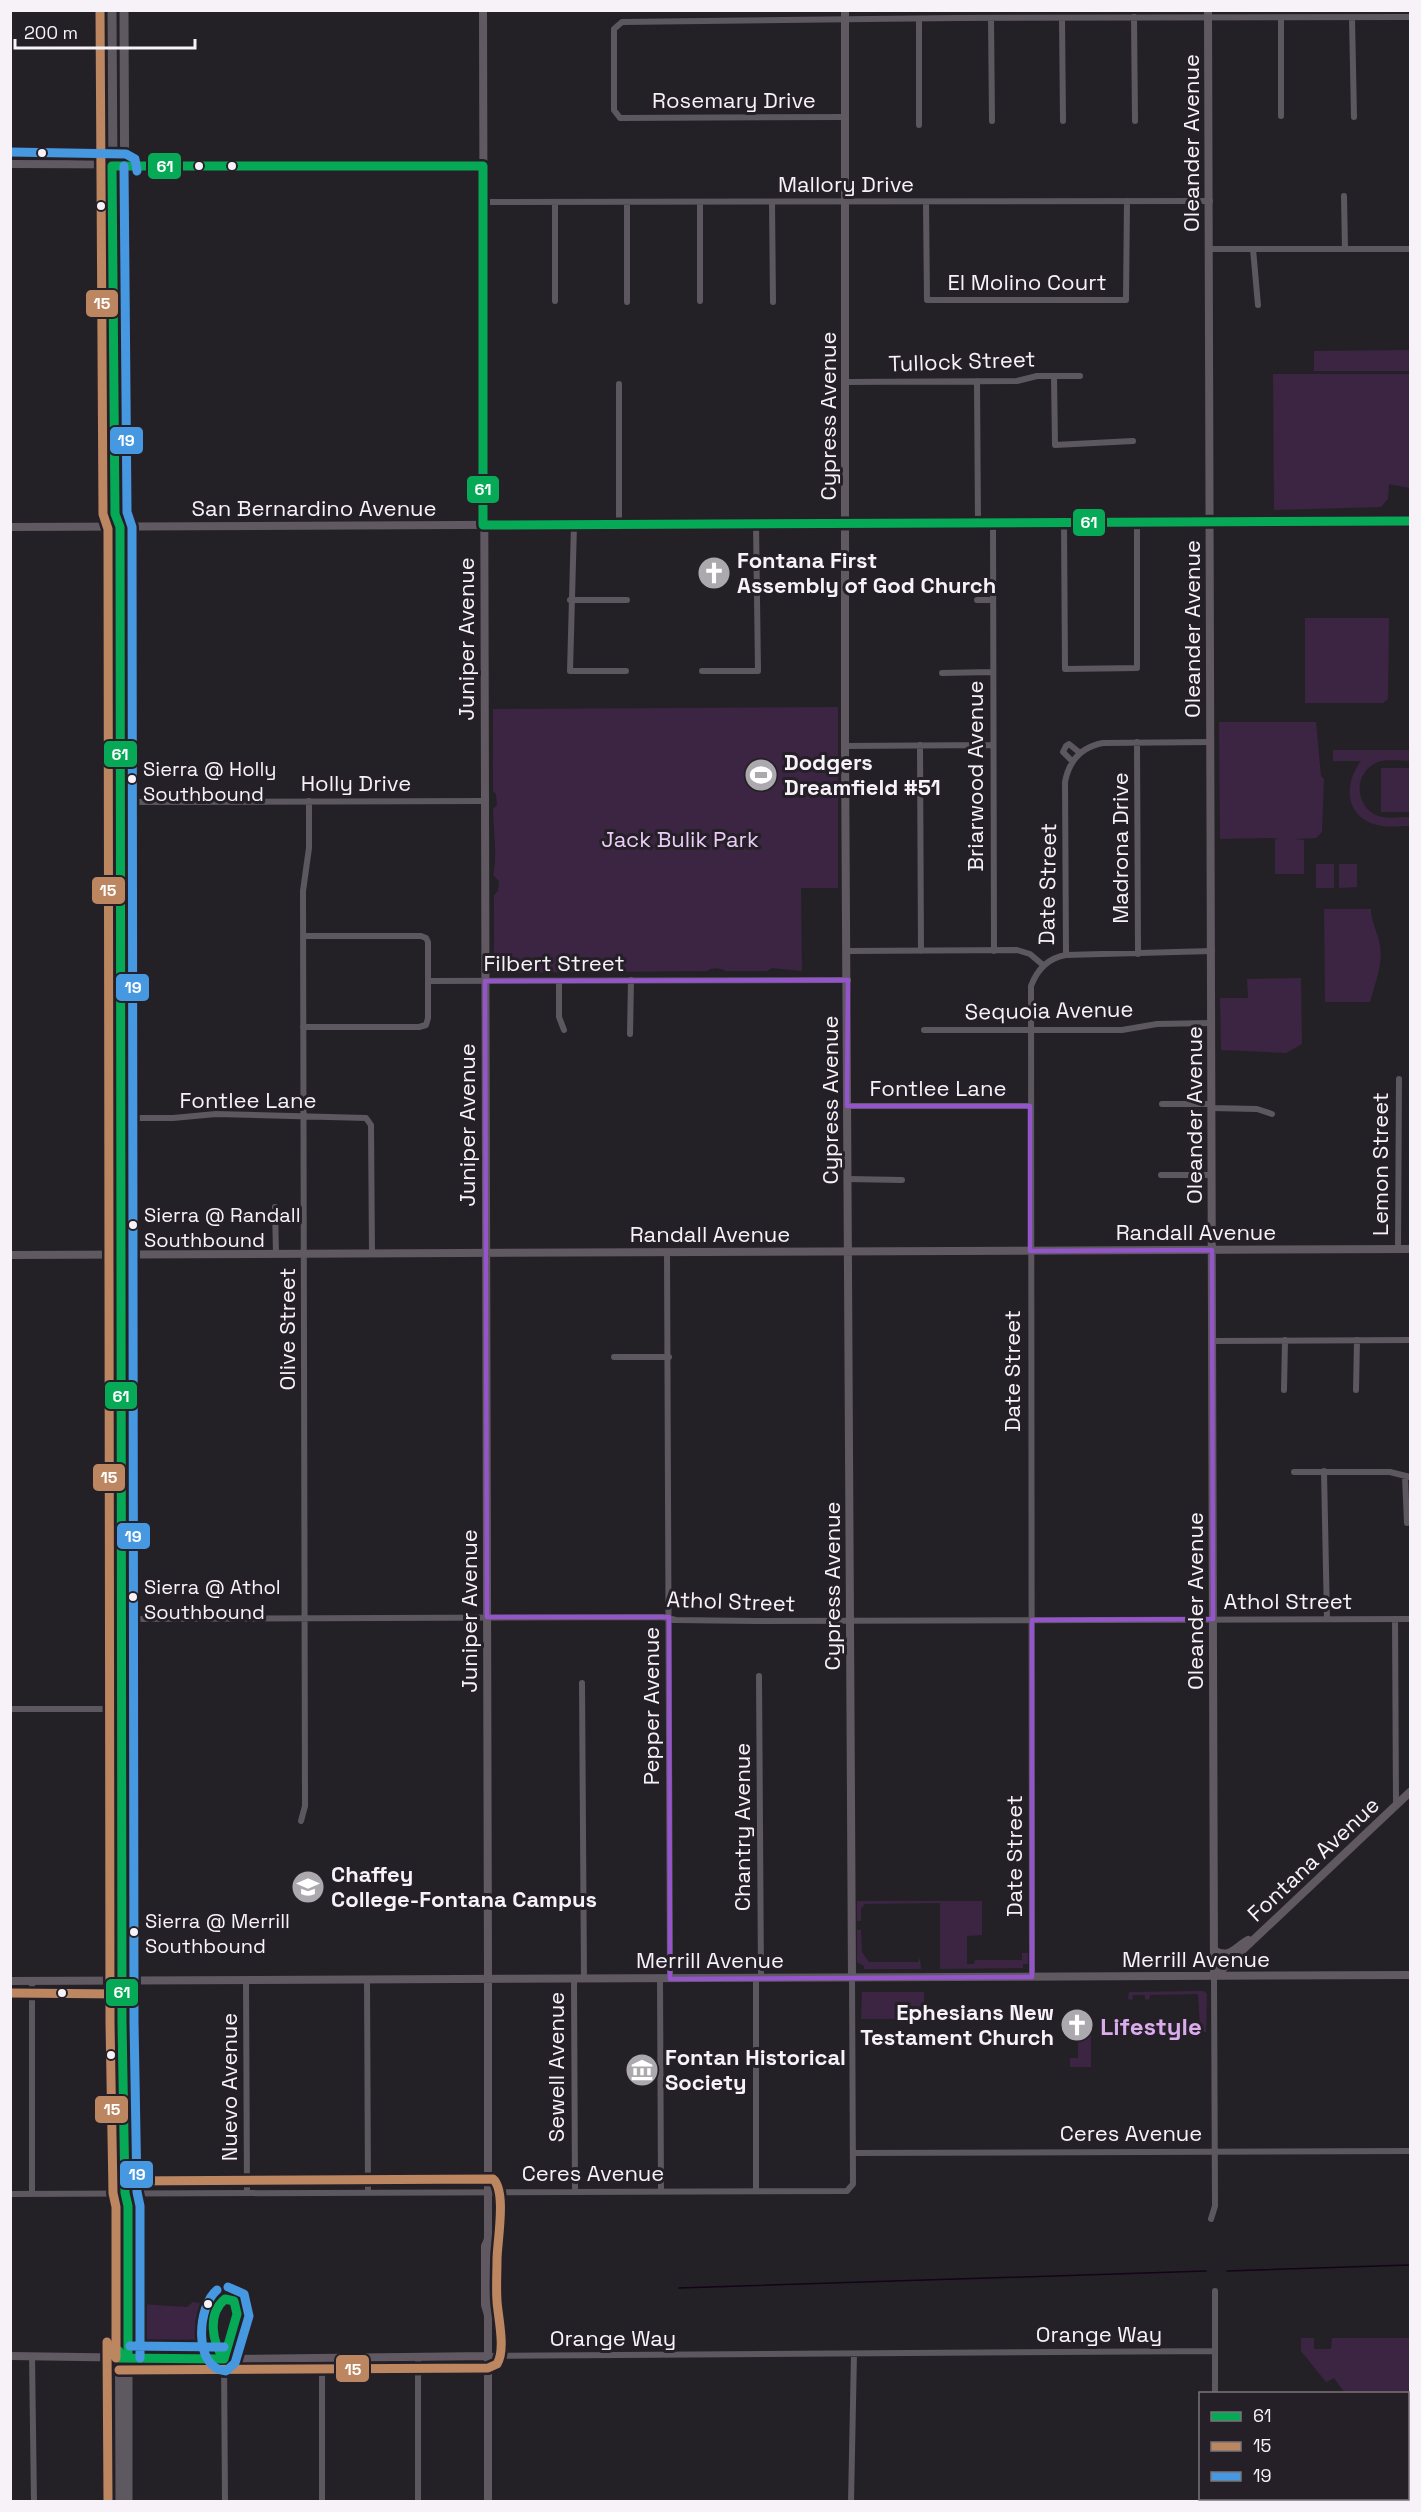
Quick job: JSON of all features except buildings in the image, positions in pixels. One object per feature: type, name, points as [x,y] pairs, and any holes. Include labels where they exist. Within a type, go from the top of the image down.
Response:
[{"type":"main road","points":[[112,10],[115,514],[120,527],[124,2193],[128,2206],[120,2502]]},
{"type":"main road","points":[[120,527],[126,514],[124,10]]},
{"type":"main road","points":[[113,325],[120,326],[120,372],[126,388]]},
{"type":"main road","points":[[124,2358],[128,2502]]},
{"type":"street","name":"Juniper Avenue","points":[[483,10],[488,1980],[488,2239],[485,2246],[485,2305],[488,2315],[488,2502]]},
{"type":"street","name":"Cypress Avenue","points":[[845,10],[845,746],[848,951],[853,2184],[850,2189]]},
{"type":"street","points":[[845,21],[1208,14],[1281,18],[1410,17]]},
{"type":"street","name":"Oleander Avenue","points":[[1208,14],[1215,2151],[1215,2205],[1210,2219]]},
{"type":"street","points":[[1134,17],[1135,121]]},
{"type":"street","points":[[991,18],[992,121]]},
{"type":"street","points":[[1062,18],[1063,121]]},
{"type":"street","points":[[1281,18],[1281,116]]},
{"type":"street","points":[[1352,18],[1354,117]]},
{"type":"street","points":[[919,19],[919,125]]},
{"type":"street","name":"Rosemary Drive","points":[[845,21],[622,22],[616,25],[614,34],[614,110],[617,116],[623,119],[845,117]]},
{"type":"street","points":[[10,164],[483,166]]},
{"type":"street","points":[[1344,196],[1344,249]]},
{"type":"street","points":[[555,201],[555,301]]},
{"type":"street","points":[[627,201],[627,302]]},
{"type":"street","points":[[700,201],[700,301]]},
{"type":"street","points":[[772,201],[773,302]]},
{"type":"street","name":"El Molino Court","points":[[926,202],[927,300],[1126,300],[1127,201]]},
{"type":"street","name":"Mallory Drive","points":[[482,202],[1210,201]]},
{"type":"street","points":[[1209,249],[1410,249]]},
{"type":"street","points":[[1253,249],[1258,305]]},
{"type":"street","name":"Tullock Street","points":[[846,382],[1017,381],[1037,376],[1080,376]]},
{"type":"street","points":[[1054,376],[1055,444],[1133,441]]},
{"type":"street","points":[[976,381],[978,522]]},
{"type":"street","points":[[619,384],[619,525]]},
{"type":"street","name":"San Bernardino Avenue","points":[[10,527],[1410,521]]},
{"type":"street","name":"Briarwood Avenue","points":[[993,522],[994,951]]},
{"type":"street","points":[[1064,523],[1065,669],[1137,668],[1137,523]]},
{"type":"street","points":[[702,671],[758,671],[756,524]]},
{"type":"street","points":[[574,525],[574,582],[570,600],[570,671],[626,671]]},
{"type":"street","points":[[570,600],[627,600]]},
{"type":"street","points":[[977,600],[992,600]]},
{"type":"street","points":[[942,673],[992,672]]},
{"type":"street","name":"Madrona Drive","points":[[1137,742],[1138,954]]},
{"type":"street","points":[[1080,753],[1074,747],[1066,746],[1063,752],[1072,760],[1094,744],[1210,742]]},
{"type":"street","points":[[920,745],[921,951]]},
{"type":"street","points":[[845,746],[992,745]]},
{"type":"street","name":"Date Street","points":[[1032,1977],[1031,987],[1043,965],[1066,955],[1065,782],[1072,760]]},
{"type":"street","name":"Olive Street","points":[[301,1821],[305,1806],[303,884],[309,848],[309,801]]},
{"type":"street","name":"Holly Drive","points":[[120,802],[484,801]]},
{"type":"street","points":[[303,936],[424,936],[428,942],[429,981],[428,1018],[423,1026],[303,1027]]},
{"type":"street","points":[[848,951],[1024,951],[1043,965]]},
{"type":"street","points":[[1066,955],[1212,951]]},
{"type":"street","name":"Filbert Street","points":[[429,981],[848,980]]},
{"type":"street","points":[[559,981],[559,1017],[564,1030]]},
{"type":"street","points":[[630,1034],[631,981]]},
{"type":"street","name":"Sequoia Avenue","points":[[924,1030],[1122,1030],[1157,1024],[1211,1023]]},
{"type":"street","name":"Lemon Street","points":[[1398,1249],[1399,1079]]},
{"type":"street","points":[[1162,1104],[1257,1108],[1272,1114]]},
{"type":"street","name":"Fontlee Lane","points":[[847,1106],[1030,1106]]},
{"type":"street","name":"Fontlee Lane","points":[[121,1118],[173,1118],[210,1114],[369,1120],[371,1125],[372,1254]]},
{"type":"street","points":[[1161,1175],[1212,1175]]},
{"type":"street","points":[[848,1179],[902,1180]]},
{"type":"street","points":[[275,1207],[276,1254]]},
{"type":"street","name":"Randall Avenue","points":[[10,1255],[1410,1249]]},
{"type":"street","name":"Pepper Avenue","points":[[668,1252],[670,1979]]},
{"type":"street","points":[[1284,1390],[1285,1340]]},
{"type":"street","points":[[1356,1390],[1357,1340]]},
{"type":"street","points":[[1212,1341],[1410,1340]]},
{"type":"street","points":[[614,1357],[669,1357]]},
{"type":"street","points":[[1294,1472],[1390,1472],[1408,1477],[1407,1523]]},
{"type":"street","points":[[1324,1472],[1327,1619]]},
{"type":"street","name":"Athol Street","points":[[123,1619],[487,1617],[850,1621],[1410,1619]]},
{"type":"street","points":[[1395,1619],[1396,1805]]},
{"type":"street","name":"Chantry Avenue","points":[[756,2191],[759,1676]]},
{"type":"street","name":"Sewell Avenue","points":[[582,1683],[584,1979]]},
{"type":"street","points":[[10,1709],[123,1709]]},
{"type":"street","name":"Fontana Avenue","points":[[1214,1977],[1410,1792]]},
{"type":"street","points":[[1214,1950],[1226,1955],[1245,1941],[1254,1939]]},
{"type":"street","name":"Merrill Avenue","points":[[10,1981],[1410,1975]]},
{"type":"street","name":"Sewell Avenue","points":[[574,1979],[575,2191]]},
{"type":"street","points":[[660,1979],[662,2191]]},
{"type":"street","points":[[367,1980],[369,2191]]},
{"type":"street","points":[[32,1981],[32,2194]]},
{"type":"street","name":"Nuevo Avenue","points":[[246,1981],[247,2192]]},
{"type":"street","name":"Ceres Avenue","points":[[852,2153],[1410,2151]]},
{"type":"street","name":"Ceres Avenue","points":[[10,2194],[487,2190],[847,2191],[850,2189]]},
{"type":"street","points":[[1215,2291],[1215,2392]]},
{"type":"street","name":"Orange Way","points":[[10,2356],[224,2359],[1215,2351]]},
{"type":"street","points":[[851,2502],[854,2354]]},
{"type":"street","points":[[32,2356],[34,2502]]},
{"type":"street","points":[[322,2358],[322,2502]]},
{"type":"street","points":[[418,2358],[418,2502]]},
{"type":"street","points":[[224,2359],[225,2502]]},
{"type":"highlighted area","points":[[848,980],[847,1106],[1030,1106],[1030,1251],[1212,1250],[1213,1619],[1032,1620],[1032,1977],[670,1979],[669,1617],[487,1617],[485,981]]},
{"type":"green space","points":[[1410,350],[1410,371],[1314,371],[1314,351]]},
{"type":"green space","points":[[1273,374],[1410,374],[1410,488],[1389,484],[1388,499],[1381,507],[1274,510]]},
{"type":"green space","points":[[1305,618],[1389,618],[1388,699],[1383,703],[1305,703]]},
{"type":"green space","name":"Jack Bulik Park","points":[[838,707],[838,888],[801,888],[802,971],[772,968],[767,971],[726,971],[716,968],[707,971],[494,973],[494,895],[498,891],[499,881],[493,875],[495,851],[493,809],[497,805],[496,794],[493,791],[493,709]]},
{"type":"green space","points":[[1219,722],[1316,722],[1321,776],[1324,779],[1322,832],[1316,838],[1295,839],[1304,840],[1304,874],[1275,874],[1275,839],[1279,838],[1220,839]]},
{"type":"green space","points":[[1333,750],[1410,750],[1410,761],[1382,761],[1370,767],[1364,773],[1360,789],[1364,805],[1370,811],[1382,817],[1410,817],[1410,826],[1377,825],[1358,815],[1350,799],[1350,789],[1351,780],[1361,761],[1333,761]]},
{"type":"green space","points":[[1381,768],[1410,768],[1410,812],[1381,812]]},
{"type":"green space","points":[[1316,864],[1334,864],[1334,888],[1316,888]]},
{"type":"green space","points":[[1339,864],[1357,864],[1357,887],[1339,888]]},
{"type":"green space","points":[[1324,909],[1371,909],[1381,953],[1370,1002],[1325,1002]]},
{"type":"green space","points":[[1301,978],[1302,1044],[1286,1053],[1221,1050],[1220,998],[1248,998],[1247,979]]},
{"type":"green space","points":[[857,1901],[982,1901],[982,1935],[967,1936],[967,1964],[974,1964],[975,1960],[1022,1960],[1022,1953],[1028,1953],[1028,1964],[1023,1964],[1023,1968],[940,1969],[940,1903],[865,1904],[861,1909],[861,1921],[857,1921]]},
{"type":"green space","points":[[857,1930],[861,1930],[862,1952],[869,1962],[918,1962],[920,1958],[921,1969],[864,1969],[864,1966],[857,1962]]},
{"type":"green space","points":[[1204,1991],[1207,1994],[1206,2032],[1196,2032],[1196,2029],[1200,2029],[1198,1994],[1150,1995],[1149,2000],[1145,1999],[1145,1995],[1133,1995],[1132,2000],[1128,1999],[1129,1992]]},
{"type":"green space","points":[[862,1992],[924,1992],[924,2019],[861,2019]]},
{"type":"green space","points":[[1074,2029],[1091,2029],[1091,2067],[1070,2067],[1070,2058],[1078,2058],[1078,2042],[1082,2042],[1082,2035],[1074,2035]]},
{"type":"green space","points":[[193,2302],[203,2304],[206,2309],[195,2322],[196,2332],[206,2332],[208,2341],[203,2345],[144,2345],[137,2342],[137,2308],[141,2304],[187,2307]]},
{"type":"green space","points":[[1301,2338],[1314,2338],[1314,2349],[1331,2349],[1332,2338],[1410,2338],[1410,2499],[1409,2392],[1344,2392],[1334,2378],[1326,2382],[1301,2351]]},
{"type":"waterway","points":[[1227,2271],[1410,2265]]},
{"type":"waterway","points":[[679,2288],[1206,2271]]},
{"type":"transit line","name":"15","points":[[100,10],[103,514],[108,529],[110,2022],[113,2193],[116,2207],[116,2358]]},
{"type":"transit line","name":"19","points":[[10,152],[126,154],[135,159],[137,171]]},
{"type":"transit line","name":"61","points":[[128,2358],[128,2206],[125,2193],[122,2022],[120,527],[115,514],[112,166],[483,166],[483,525],[1410,521]]},
{"type":"transit line","name":"19","points":[[124,166],[127,512],[132,527],[134,2022],[137,2192],[140,2206],[140,2358]]},
{"type":"transit line","name":"15","points":[[10,1993],[123,1994]]},
{"type":"transit line","name":"15","points":[[119,2370],[488,2368],[497,2364],[501,2350],[497,2301],[500,2194],[493,2179],[125,2181]]},
{"type":"transit line","name":"19","points":[[217,2290],[205,2309],[202,2322],[203,2349],[215,2368],[226,2371],[235,2363],[249,2316],[244,2294],[228,2287]]},
{"type":"transit line","name":"61","points":[[225,2299],[234,2301],[237,2314],[224,2359],[217,2345],[213,2328],[216,2312],[225,2299]]},
{"type":"transit line","name":"15","points":[[107,2342],[108,2502]]},
{"type":"transit line","name":"19","points":[[130,2346],[224,2347]]},
{"type":"transit line","name":"61","points":[[119,2351],[119,2358],[224,2359]]},
{"type":"place","name":"Fontana First Assembly of God Church","points":[[714,573]]},
{"type":"place","name":"Dodgers Dreamfield #51","points":[[761,775]]},
{"type":"place","name":"Sierra @ Holly Southbound","points":[[132,779]]},
{"type":"place","name":"Sierra @ Randall Southbound","points":[[133,1225]]},
{"type":"place","name":"Sierra @ Athol Southbound","points":[[133,1597]]},
{"type":"place","name":"Chaffey College-Fontana Campus","points":[[308,1887]]},
{"type":"place","name":"Sierra @ Merrill Southbound","points":[[134,1932]]},
{"type":"place","name":"Ephesians New Testament Church","points":[[1077,2025]]},
{"type":"place","name":"Fontan Historical Society","points":[[642,2070]]},
{"type":"district","name":"Lifestyle","points":[[1151,2027]]}]
